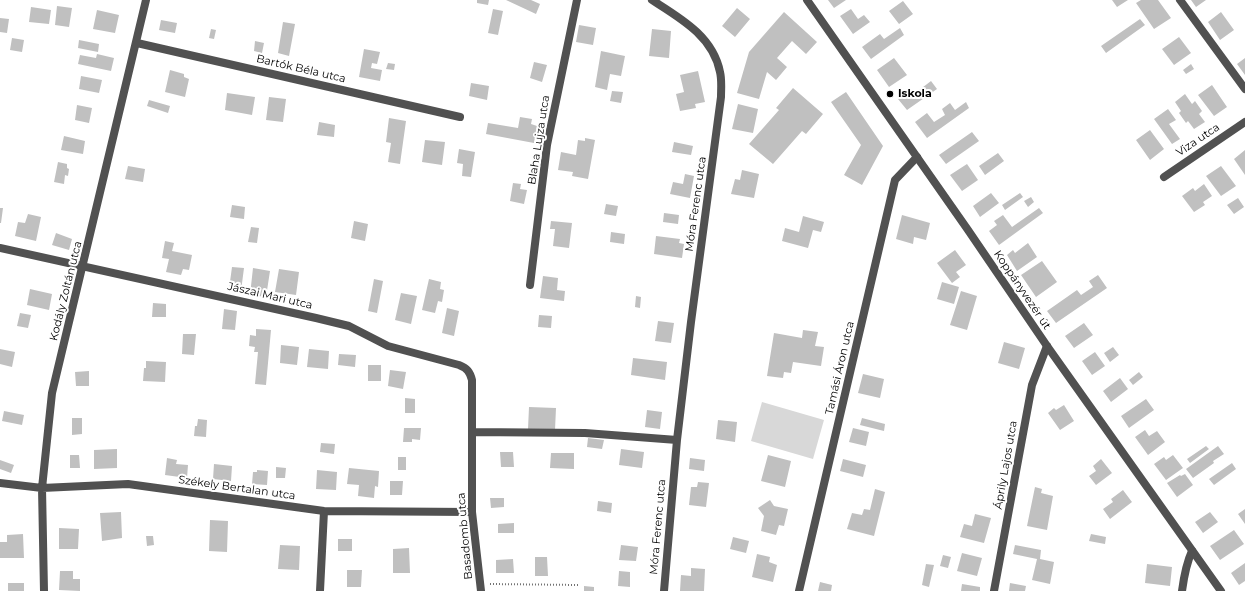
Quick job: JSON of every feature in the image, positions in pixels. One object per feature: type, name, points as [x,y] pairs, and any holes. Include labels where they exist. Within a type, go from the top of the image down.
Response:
[{"type":"street","name":"Kodály Zoltán utca","points":[[44,591],[42,488],[52,394],[137,43],[146,0]]},
{"type":"street","name":"Blaha Lujza utca","points":[[530,285],[547,145],[577,0]]},
{"type":"street","name":"Móra Ferenc utca","points":[[652,0],[680,18],[697,32],[709,45],[716,58],[722,82],[677,440],[664,591]]},
{"type":"street","name":"Koppányvezér út","points":[[807,0],[1047,346],[1221,591]]},
{"type":"street","points":[[1180,0],[1245,89]]},
{"type":"street","name":"Bartók Béla utca","points":[[137,43],[460,117]]},
{"type":"street","name":"Viza utca","points":[[1164,177],[1245,122]]},
{"type":"street","name":"Tamási Áron utca","points":[[799,591],[896,180],[917,157]]},
{"type":"street","name":"Jászai Mari utca","points":[[0,248],[349,326],[388,346],[459,365],[466,368],[472,380],[472,432]]},
{"type":"street","name":"Áprily Lajos utca","points":[[994,591],[1032,385],[1047,346]]},
{"type":"street","points":[[472,432],[585,433],[677,440]]},
{"type":"street","name":"Basadomb utca","points":[[472,432],[472,512],[481,588]]},
{"type":"street","name":"Székely Bertalan utca","points":[[0,482],[42,488],[128,484],[324,511],[472,512]]},
{"type":"street","points":[[320,591],[324,511]]},
{"type":"street","points":[[1182,591],[1184,574],[1192,551]]},
{"type":"path","points":[[481,588],[579,585]]},
{"type":"shaded area","points":[[762,402],[824,420],[813,459],[751,441]]},
{"type":"building","points":[[477,0],[489,0],[488,5],[477,3]]},
{"type":"building","points":[[506,0],[531,0],[540,4],[536,14]]},
{"type":"building","points":[[828,0],[846,0],[834,8]]},
{"type":"building","points":[[1112,0],[1128,0],[1117,7]]},
{"type":"building","points":[[1141,0],[1158,0],[1171,18],[1154,29],[1136,3]]},
{"type":"building","points":[[1191,0],[1206,0],[1196,7]]},
{"type":"building","points":[[903,1],[913,14],[899,24],[889,11]]},
{"type":"building","points":[[57,6],[72,8],[69,27],[55,25]]},
{"type":"building","points":[[31,7],[51,10],[49,24],[29,22]]},
{"type":"building","points":[[737,8],[750,19],[735,37],[722,26]]},
{"type":"building","points":[[493,9],[503,11],[498,35],[488,33]]},
{"type":"building","points":[[851,9],[858,19],[864,15],[870,22],[853,34],[840,16]]},
{"type":"building","points":[[97,10],[119,15],[115,33],[93,29]]},
{"type":"building","points":[[784,12],[817,42],[806,54],[792,41],[777,58],[787,67],[776,80],[767,72],[759,99],[737,93],[749,52]]},
{"type":"building","points":[[1221,12],[1234,30],[1220,40],[1208,22]]},
{"type":"building","points":[[0,18],[9,19],[7,33],[0,32]]},
{"type":"building","points":[[1140,19],[1145,25],[1106,53],[1101,46]]},
{"type":"building","points":[[161,20],[177,23],[175,33],[159,30]]},
{"type":"building","points":[[283,22],[295,24],[289,56],[278,53]]},
{"type":"building","points":[[579,25],[596,28],[593,45],[576,42]]},
{"type":"building","points":[[900,28],[904,35],[871,59],[862,47],[880,34],[884,39]]},
{"type":"building","points":[[211,29],[216,30],[214,39],[209,38]]},
{"type":"building","points":[[652,29],[671,31],[669,58],[649,56]]},
{"type":"building","points":[[1179,37],[1191,53],[1174,65],[1162,49]]},
{"type":"building","points":[[12,38],[24,40],[22,52],[10,50]]},
{"type":"building","points":[[79,40],[99,44],[98,52],[78,48]]},
{"type":"building","points":[[255,41],[264,43],[262,53],[254,51]]},
{"type":"building","points":[[364,49],[380,52],[377,64],[372,63],[371,68],[382,70],[380,81],[359,77]]},
{"type":"building","points":[[601,51],[625,56],[621,76],[610,74],[607,90],[595,87]]},
{"type":"building","points":[[97,54],[114,58],[111,71],[78,64],[80,55],[96,58]]},
{"type":"building","points":[[894,58],[907,75],[889,87],[877,70]]},
{"type":"building","points":[[1245,58],[1245,75],[1237,64]]},
{"type":"building","points":[[534,62],[547,65],[542,82],[530,78]]},
{"type":"building","points":[[388,63],[395,64],[394,70],[386,69]]},
{"type":"building","points":[[1191,64],[1194,69],[1186,74],[1183,70]]},
{"type":"building","points":[[170,70],[184,74],[184,77],[189,79],[185,97],[165,92]]},
{"type":"building","points":[[698,71],[705,102],[695,104],[696,108],[680,111],[676,94],[684,92],[680,75]]},
{"type":"building","points":[[81,76],[102,80],[99,93],[79,89]]},
{"type":"building","points":[[931,81],[937,89],[907,110],[898,99],[911,89],[914,94]]},
{"type":"building","points":[[471,83],[489,86],[487,100],[469,96]]},
{"type":"building","points":[[1212,85],[1227,107],[1214,116],[1198,95]]},
{"type":"building","points":[[793,88],[823,114],[806,134],[802,131],[773,164],[749,144],[779,110],[776,108]]},
{"type":"building","points":[[612,91],[623,92],[621,103],[610,101]]},
{"type":"building","points":[[846,92],[883,146],[862,185],[844,175],[861,145],[831,102]]},
{"type":"building","points":[[227,93],[255,97],[252,115],[225,110]]},
{"type":"building","points":[[1185,94],[1192,104],[1195,101],[1202,111],[1199,114],[1205,122],[1194,129],[1188,121],[1186,123],[1179,113],[1181,111],[1175,102]]},
{"type":"building","points":[[269,97],[286,99],[283,122],[266,120]]},
{"type":"building","points":[[149,100],[170,106],[168,113],[147,106]]},
{"type":"building","points":[[966,102],[969,108],[927,138],[915,122],[927,113],[934,122],[945,115],[942,109],[950,103],[955,110]]},
{"type":"building","points":[[738,104],[758,109],[753,133],[732,129]]},
{"type":"building","points":[[77,105],[92,108],[89,123],[75,120]]},
{"type":"building","points":[[1168,109],[1176,120],[1169,124],[1180,139],[1172,144],[1154,119]]},
{"type":"building","points":[[520,117],[532,119],[531,124],[537,126],[534,143],[486,134],[488,123],[518,128]]},
{"type":"building","points":[[389,118],[406,121],[400,164],[388,162],[391,143],[386,142]]},
{"type":"building","points":[[319,122],[335,125],[334,137],[317,135]]},
{"type":"building","points":[[1150,130],[1164,149],[1150,160],[1136,140]]},
{"type":"building","points":[[972,132],[979,141],[946,164],[939,155]]},
{"type":"building","points":[[64,136],[85,141],[83,154],[61,150]]},
{"type":"building","points":[[585,138],[595,140],[588,179],[572,176],[573,172],[558,170],[561,152],[576,155],[578,140],[585,141]]},
{"type":"building","points":[[425,140],[445,142],[442,165],[422,162]]},
{"type":"building","points":[[674,142],[693,146],[691,155],[672,152]]},
{"type":"building","points":[[459,149],[475,152],[471,177],[462,176],[463,164],[457,163]]},
{"type":"building","points":[[1245,150],[1245,175],[1234,159]]},
{"type":"building","points":[[998,153],[1004,161],[985,175],[979,166]]},
{"type":"building","points":[[58,162],[67,164],[67,168],[69,169],[68,176],[65,175],[64,184],[54,182]]},
{"type":"building","points":[[967,164],[978,180],[962,191],[950,175]]},
{"type":"building","points":[[128,166],[145,169],[143,182],[125,179]]},
{"type":"building","points":[[1221,166],[1236,186],[1221,196],[1206,176]]},
{"type":"building","points":[[742,170],[759,174],[754,198],[731,194],[735,179],[740,180]]},
{"type":"building","points":[[685,174],[694,176],[690,198],[670,194],[673,182],[683,184]]},
{"type":"building","points":[[513,183],[521,184],[520,189],[527,190],[524,204],[510,201]]},
{"type":"building","points":[[1204,184],[1212,196],[1203,202],[1205,205],[1194,212],[1182,196],[1193,188],[1195,191]]},
{"type":"building","points":[[991,193],[999,203],[980,217],[973,206]]},
{"type":"building","points":[[1020,193],[1023,197],[1005,210],[1002,205]]},
{"type":"building","points":[[1031,197],[1034,202],[1028,207],[1024,201]]},
{"type":"building","points":[[1238,198],[1244,207],[1234,214],[1227,205]]},
{"type":"building","points":[[606,204],[618,206],[616,216],[604,214]]},
{"type":"building","points":[[232,205],[245,207],[244,219],[230,217]]},
{"type":"building","points":[[0,208],[3,208],[1,223],[0,223]]},
{"type":"building","points":[[1039,208],[1043,213],[999,245],[989,231],[997,225],[994,221],[1003,215],[1012,227]]},
{"type":"building","points":[[664,213],[679,215],[678,224],[663,222]]},
{"type":"building","points":[[28,214],[41,217],[36,241],[15,236],[18,222],[25,223]]},
{"type":"building","points":[[902,215],[930,223],[926,240],[914,237],[913,244],[896,239]]},
{"type":"building","points":[[803,216],[824,222],[821,232],[813,230],[808,248],[782,241],[785,228],[799,232]]},
{"type":"building","points":[[354,221],[368,224],[365,241],[351,238]]},
{"type":"building","points":[[551,221],[572,223],[569,248],[553,246],[555,229],[550,229]]},
{"type":"building","points":[[251,227],[259,228],[257,243],[248,242]]},
{"type":"building","points":[[611,232],[625,234],[624,244],[610,242]]},
{"type":"building","points":[[56,233],[72,239],[69,250],[52,245]]},
{"type":"building","points":[[656,236],[680,239],[679,243],[684,244],[682,258],[654,254]]},
{"type":"building","points":[[165,241],[174,243],[172,251],[192,255],[189,270],[183,269],[181,275],[166,272],[169,259],[162,258]]},
{"type":"building","points":[[1028,243],[1037,257],[1017,271],[1007,255],[1013,250],[1015,253]]},
{"type":"building","points":[[955,250],[966,265],[956,272],[960,277],[952,283],[937,263]]},
{"type":"building","points":[[1042,261],[1057,282],[1036,297],[1021,275]]},
{"type":"building","points":[[232,267],[244,268],[241,291],[229,289]]},
{"type":"building","points":[[253,268],[270,271],[266,297],[250,295]]},
{"type":"building","points":[[279,269],[299,272],[296,295],[275,292]]},
{"type":"building","points":[[1098,275],[1107,288],[1056,323],[1047,311],[1077,290],[1081,295],[1093,287],[1089,281]]},
{"type":"building","points":[[543,276],[558,278],[557,290],[565,291],[564,301],[540,298]]},
{"type":"building","points":[[374,279],[383,281],[377,313],[368,311]]},
{"type":"building","points":[[429,279],[441,282],[440,289],[444,290],[442,302],[438,301],[435,313],[422,310]]},
{"type":"building","points":[[942,282],[959,287],[954,304],[937,299]]},
{"type":"building","points":[[30,289],[52,294],[49,310],[27,305]]},
{"type":"building","points":[[961,291],[977,296],[967,330],[950,325]]},
{"type":"building","points":[[401,293],[417,296],[411,324],[395,320]]},
{"type":"building","points":[[636,296],[641,297],[640,308],[635,307]]},
{"type":"building","points":[[153,303],[166,304],[166,317],[152,317]]},
{"type":"building","points":[[447,308],[459,311],[454,336],[442,333]]},
{"type":"building","points":[[224,309],[237,311],[235,330],[222,329]]},
{"type":"building","points":[[20,313],[31,315],[28,328],[17,326]]},
{"type":"building","points":[[539,315],[552,316],[551,328],[538,327]]},
{"type":"building","points":[[658,321],[674,323],[671,343],[655,341]]},
{"type":"building","points":[[1084,323],[1093,335],[1074,348],[1065,336]]},
{"type":"building","points":[[256,329],[271,330],[266,385],[255,384],[258,352],[254,352],[255,347],[249,346],[250,335],[256,336]]},
{"type":"building","points":[[803,330],[818,332],[815,346],[824,347],[821,366],[793,362],[791,373],[784,372],[783,378],[767,376],[774,333],[802,338]]},
{"type":"building","points":[[183,334],[196,334],[194,355],[182,354]]},
{"type":"building","points":[[1004,342],[1025,348],[1019,369],[998,363]]},
{"type":"building","points":[[281,345],[299,347],[297,365],[280,363]]},
{"type":"building","points":[[1113,347],[1119,355],[1110,362],[1104,353]]},
{"type":"building","points":[[0,349],[15,352],[12,367],[0,364]]},
{"type":"building","points":[[309,349],[329,351],[328,369],[307,367]]},
{"type":"building","points":[[1095,352],[1105,366],[1092,375],[1082,361]]},
{"type":"building","points":[[339,354],[356,355],[355,367],[338,365]]},
{"type":"building","points":[[633,358],[667,362],[665,380],[631,375]]},
{"type":"building","points":[[146,361],[166,362],[165,382],[143,381]]},
{"type":"building","points":[[368,365],[381,365],[381,381],[368,381]]},
{"type":"building","points":[[390,370],[406,372],[403,389],[388,386]]},
{"type":"building","points":[[89,371],[89,386],[76,386],[75,372]]},
{"type":"building","points":[[1139,372],[1143,377],[1133,385],[1129,380]]},
{"type":"building","points":[[863,374],[884,379],[880,398],[858,393]]},
{"type":"building","points":[[1120,378],[1128,389],[1111,402],[1103,391]]},
{"type":"building","points":[[405,398],[415,399],[415,413],[405,413]]},
{"type":"building","points":[[1146,399],[1154,410],[1129,428],[1121,416]]},
{"type":"building","points":[[1064,405],[1074,421],[1060,430],[1048,413],[1054,408],[1056,410]]},
{"type":"building","points":[[529,407],[556,408],[555,430],[528,429]]},
{"type":"building","points":[[647,410],[662,412],[660,429],[645,427]]},
{"type":"building","points":[[4,411],[24,415],[22,425],[2,421]]},
{"type":"building","points":[[72,418],[82,418],[82,434],[72,435]]},
{"type":"building","points":[[862,418],[885,424],[884,431],[860,425]]},
{"type":"building","points":[[198,419],[207,420],[206,437],[194,436],[195,426],[197,426]]},
{"type":"building","points":[[718,420],[737,422],[735,442],[716,439]]},
{"type":"building","points":[[404,428],[421,428],[420,440],[412,439],[412,442],[403,442]]},
{"type":"building","points":[[853,428],[869,432],[866,446],[849,442]]},
{"type":"building","points":[[1145,430],[1149,436],[1157,431],[1165,442],[1148,455],[1135,437]]},
{"type":"building","points":[[588,438],[604,440],[602,449],[587,447]]},
{"type":"building","points":[[321,443],[335,444],[334,454],[320,452]]},
{"type":"building","points":[[1206,446],[1209,449],[1190,463],[1187,459]]},
{"type":"building","points":[[1218,446],[1224,454],[1193,478],[1186,469]]},
{"type":"building","points":[[117,449],[117,468],[94,469],[94,450]]},
{"type":"building","points":[[621,449],[644,452],[642,468],[619,465]]},
{"type":"building","points":[[500,452],[513,452],[514,467],[501,467]]},
{"type":"building","points":[[551,453],[574,453],[574,469],[550,468]]},
{"type":"building","points":[[70,455],[79,455],[80,468],[70,468]]},
{"type":"building","points":[[768,455],[791,461],[785,487],[761,481]]},
{"type":"building","points":[[1173,455],[1183,468],[1166,480],[1154,464],[1164,457],[1166,460]]},
{"type":"building","points":[[398,457],[406,457],[406,470],[398,470]]},
{"type":"building","points":[[167,458],[177,460],[176,464],[188,465],[187,478],[165,475]]},
{"type":"building","points":[[690,458],[705,460],[704,471],[689,469]]},
{"type":"building","points":[[843,459],[866,465],[863,477],[840,471]]},
{"type":"building","points":[[1101,459],[1112,473],[1096,485],[1089,476],[1096,471],[1093,466]]},
{"type":"building","points":[[0,460],[14,465],[11,473],[0,469]]},
{"type":"building","points":[[1232,463],[1236,469],[1214,485],[1209,479]]},
{"type":"building","points":[[214,464],[232,466],[231,481],[213,479]]},
{"type":"building","points":[[276,467],[286,468],[285,478],[276,478]]},
{"type":"building","points":[[349,468],[379,471],[378,487],[375,486],[374,498],[358,496],[359,485],[347,484]]},
{"type":"building","points":[[257,470],[268,471],[267,485],[252,484],[253,472],[257,472]]},
{"type":"building","points":[[317,470],[337,472],[336,490],[316,489]]},
{"type":"building","points":[[1185,474],[1193,485],[1177,497],[1167,483],[1180,475]]},
{"type":"building","points":[[390,481],[403,481],[402,495],[390,495]]},
{"type":"building","points":[[698,482],[709,483],[706,507],[689,505],[691,487],[697,487]]},
{"type":"building","points":[[1035,487],[1042,489],[1041,493],[1053,496],[1047,530],[1027,526]]},
{"type":"building","points":[[875,489],[885,492],[874,536],[847,529],[852,513],[862,515],[864,509],[870,510]]},
{"type":"building","points":[[1123,490],[1132,502],[1110,519],[1103,509],[1113,502],[1111,499]]},
{"type":"building","points":[[490,498],[504,498],[504,507],[491,508]]},
{"type":"building","points":[[770,500],[774,506],[788,509],[784,526],[779,525],[776,535],[761,531],[764,516],[758,508]]},
{"type":"building","points":[[598,501],[612,503],[611,513],[597,511]]},
{"type":"building","points":[[1245,509],[1245,524],[1238,514]]},
{"type":"building","points":[[121,512],[122,538],[102,541],[100,513]]},
{"type":"building","points":[[1210,512],[1218,522],[1203,533],[1195,522]]},
{"type":"building","points":[[975,514],[991,518],[984,543],[960,537],[964,524],[972,526]]},
{"type":"building","points":[[210,520],[228,521],[227,552],[209,551]]},
{"type":"building","points":[[514,523],[514,533],[498,533],[498,524]]},
{"type":"building","points":[[59,528],[79,529],[78,549],[59,549]]},
{"type":"building","points":[[1234,530],[1244,544],[1220,560],[1210,546]]},
{"type":"building","points":[[23,534],[24,558],[0,558],[0,542],[7,542],[7,535]]},
{"type":"building","points":[[1091,534],[1106,537],[1105,544],[1089,541]]},
{"type":"building","points":[[146,536],[153,536],[154,545],[147,546]]},
{"type":"building","points":[[733,537],[749,541],[746,553],[730,549]]},
{"type":"building","points":[[338,539],[352,539],[352,551],[338,551]]},
{"type":"building","points":[[280,545],[300,546],[299,570],[278,569]]},
{"type":"building","points":[[621,545],[638,547],[636,561],[619,560]]},
{"type":"building","points":[[1015,545],[1041,550],[1040,559],[1054,562],[1050,584],[1032,580],[1037,559],[1013,554]]},
{"type":"building","points":[[409,548],[410,573],[393,573],[393,549]]},
{"type":"building","points":[[962,553],[982,558],[977,576],[957,571]]},
{"type":"building","points":[[757,554],[770,557],[769,562],[777,565],[773,582],[752,577]]},
{"type":"building","points":[[943,555],[951,557],[948,568],[940,566]]},
{"type":"building","points":[[535,557],[547,557],[548,576],[535,576]]},
{"type":"building","points":[[513,559],[514,573],[496,573],[496,560]]},
{"type":"building","points":[[1245,563],[1245,581],[1239,585],[1231,573]]},
{"type":"building","points":[[926,564],[934,565],[929,587],[922,585]]},
{"type":"building","points":[[1147,564],[1172,567],[1170,586],[1145,583]]},
{"type":"building","points":[[691,568],[705,569],[704,591],[680,591],[681,575],[691,576]]},
{"type":"building","points":[[347,570],[362,570],[361,587],[347,587]]},
{"type":"building","points":[[60,571],[73,571],[73,579],[80,579],[80,591],[59,590]]},
{"type":"building","points":[[619,571],[630,572],[630,587],[618,586]]},
{"type":"building","points":[[820,582],[832,585],[831,591],[818,591]]},
{"type":"building","points":[[8,583],[24,583],[24,591],[8,591]]},
{"type":"building","points":[[1010,583],[1026,586],[1025,591],[1009,591]]},
{"type":"building","points":[[962,584],[980,587],[980,591],[961,591]]},
{"type":"building","points":[[584,586],[594,587],[594,591],[584,591]]},
{"type":"place","name":"Iskola","points":[[890,94]]}]
